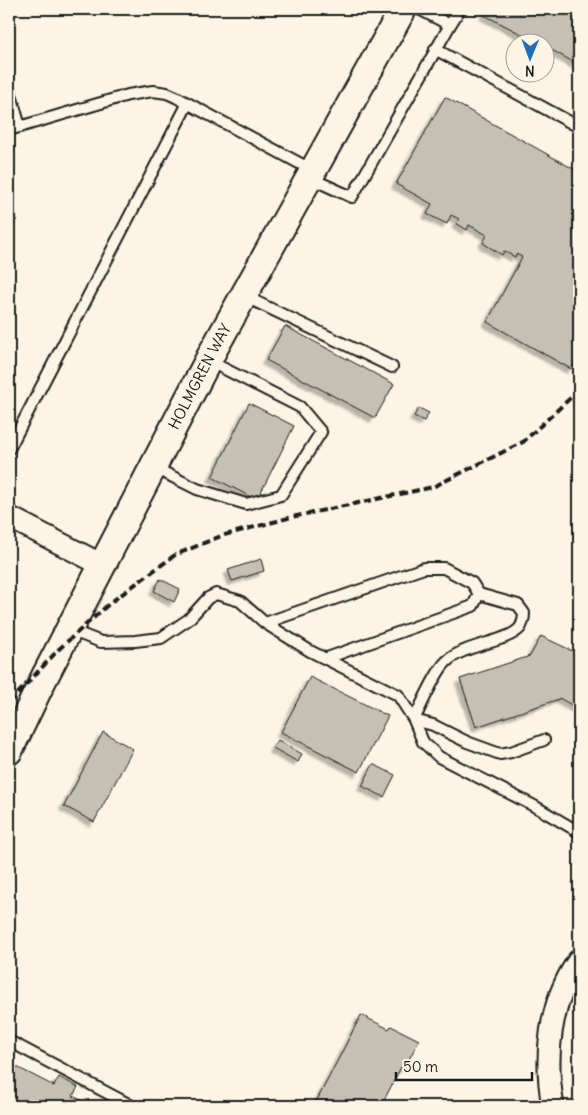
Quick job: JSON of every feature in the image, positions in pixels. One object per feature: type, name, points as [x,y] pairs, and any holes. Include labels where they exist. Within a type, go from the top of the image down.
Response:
[{"type":"street","name":"HOLMGREN WAY","points":[[9,751],[208,360],[403,9]]},
{"type":"street","points":[[9,517],[102,565]]},
{"type":"street","points":[[553,1106],[549,1083],[549,1053],[554,1018],[561,994],[579,960]]},
{"type":"lane","points":[[419,9],[450,25]]},
{"type":"lane","points":[[9,130],[112,99],[153,90],[167,93],[188,103],[352,197],[435,49],[460,9]]},
{"type":"lane","points":[[435,49],[579,127]]},
{"type":"lane","points":[[9,87],[20,127]]},
{"type":"lane","points":[[9,449],[188,103]]},
{"type":"lane","points":[[243,296],[392,367]]},
{"type":"lane","points":[[153,467],[197,489],[246,504],[281,495],[321,432],[300,407],[208,360]]},
{"type":"lane","points":[[265,624],[424,568],[444,568],[472,583],[479,594],[518,605],[524,613],[524,622],[518,629],[506,636],[459,652],[445,662],[414,720]]},
{"type":"lane","points":[[69,630],[101,642],[161,638],[189,619],[208,598],[216,594],[240,601],[265,624],[310,651],[398,695],[414,720],[422,742],[439,757],[536,807],[579,832]]},
{"type":"lane","points":[[326,658],[473,606],[479,594]]},
{"type":"lane","points":[[414,720],[500,754],[544,740]]},
{"type":"lane","points":[[9,1040],[132,1106]]},
{"type":"building","points":[[488,9],[579,9],[579,65],[556,52],[556,32],[517,32],[484,15]]},
{"type":"building","points":[[445,97],[579,172],[579,359],[571,369],[487,322],[522,257],[516,254],[515,257],[504,251],[502,255],[483,243],[487,235],[469,225],[467,230],[456,223],[459,219],[451,215],[447,224],[427,214],[432,204],[396,184]]},
{"type":"building","points":[[9,193],[17,220],[9,223]]},
{"type":"building","points":[[285,326],[394,384],[375,418],[266,360]]},
{"type":"building","points":[[249,403],[294,426],[257,500],[212,477]]},
{"type":"building","points":[[419,408],[429,413],[424,421],[414,416]]},
{"type":"building","points":[[261,559],[264,571],[232,581],[228,570]]},
{"type":"building","points":[[160,579],[180,589],[174,602],[154,591]]},
{"type":"building","points":[[541,636],[579,654],[579,709],[559,698],[476,727],[460,679],[530,656]]},
{"type":"building","points":[[310,677],[388,716],[359,772],[281,732]]},
{"type":"building","points":[[103,732],[133,749],[94,822],[64,806]]},
{"type":"building","points":[[278,740],[302,754],[298,762],[273,748]]},
{"type":"building","points":[[373,764],[395,775],[384,797],[362,786]]},
{"type":"building","points":[[361,1015],[389,1029],[391,1026],[419,1040],[404,1069],[401,1067],[381,1106],[314,1106]]},
{"type":"building","points":[[9,1063],[54,1086],[59,1077],[78,1087],[73,1096],[93,1106],[9,1106]]},
{"type":"railway","points":[[9,703],[59,649],[110,603],[175,555],[221,536],[292,517],[433,487],[523,442],[579,390]]}]
